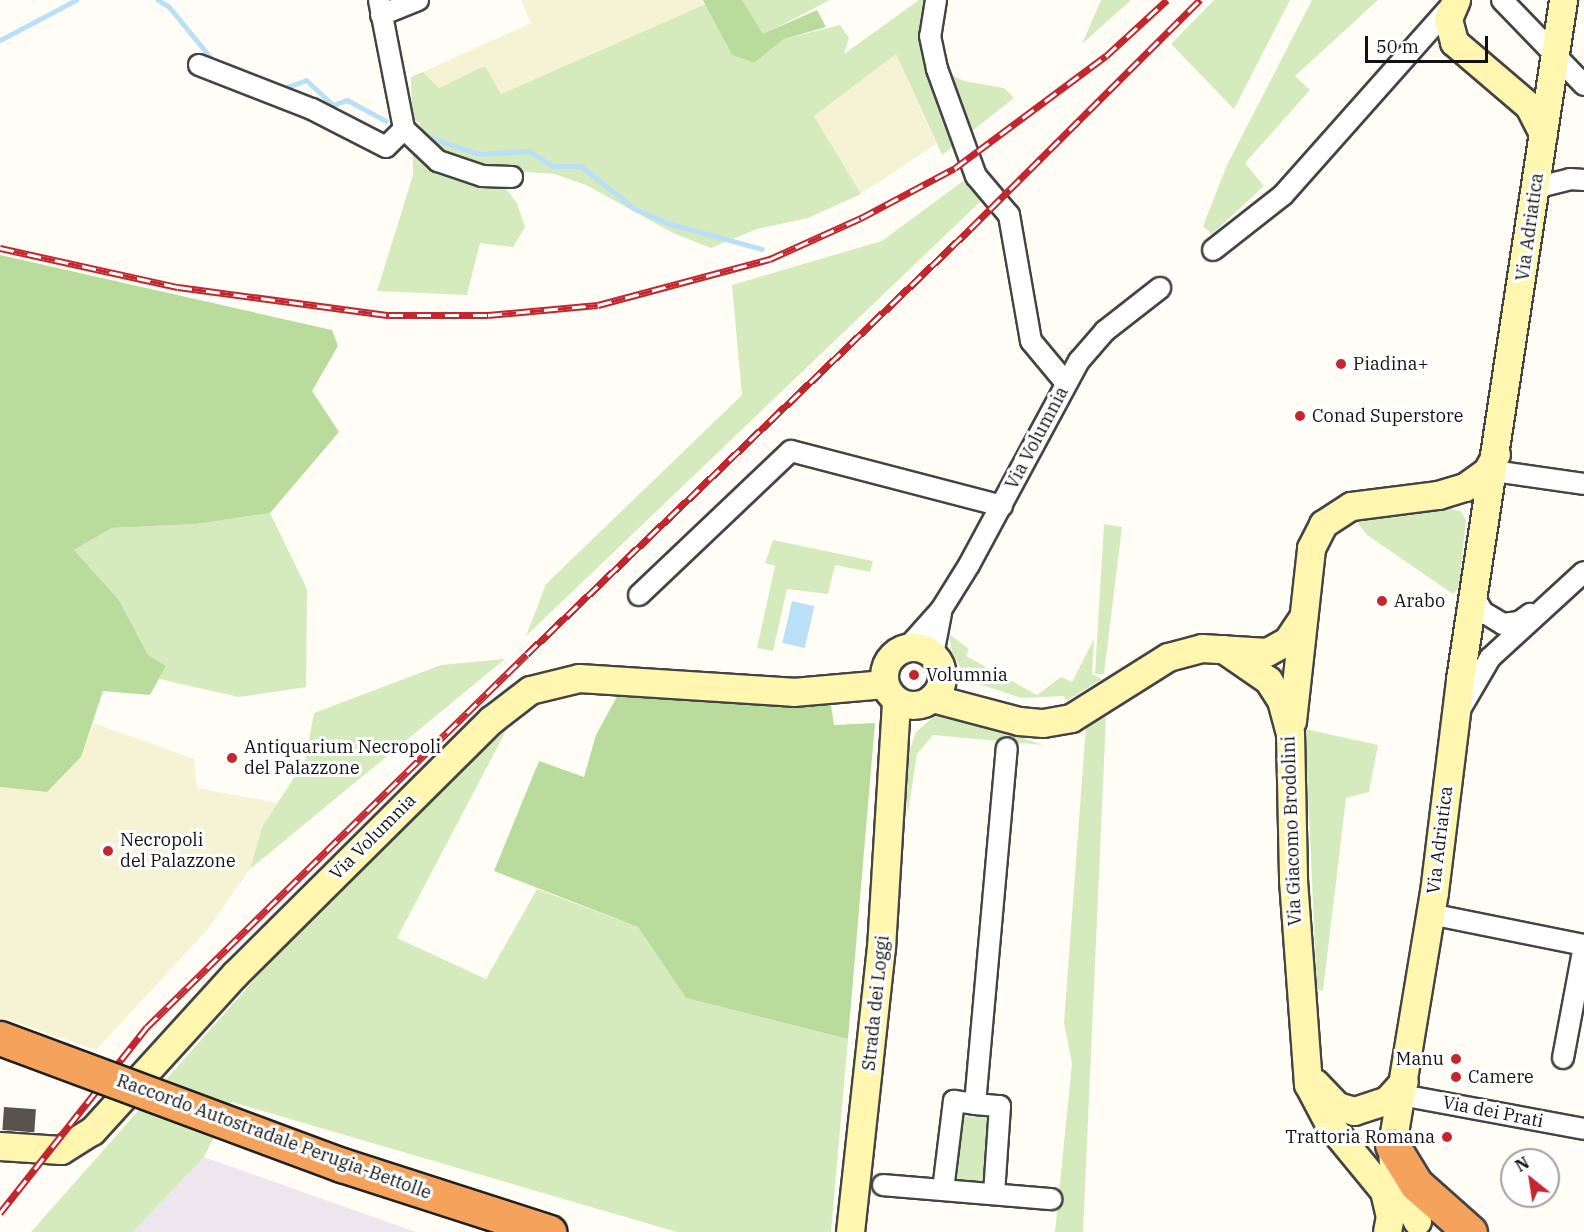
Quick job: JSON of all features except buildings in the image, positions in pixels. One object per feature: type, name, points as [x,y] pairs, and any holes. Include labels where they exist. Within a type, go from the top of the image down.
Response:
[{"type":"highway","name":"Raccordo Autostradale Perugia-Bettolle","points":[[0,1038],[342,1165],[549,1232]]},
{"type":"highway","points":[[0,1062],[487,1232]]},
{"type":"highway","points":[[1392,1144],[1416,1185],[1470,1232]]},
{"type":"main road","name":"Via Adriatica","points":[[1425,1226],[1394,1177],[1392,1144],[1431,914],[1452,738],[1484,544],[1563,0]]},
{"type":"main road","points":[[1454,3],[1449,32],[1454,42],[1529,106],[1543,134]]},
{"type":"main road","points":[[1500,81],[1539,78],[1555,55]]},
{"type":"main road","name":"Via Adriatica","points":[[1290,733],[1302,619],[1314,540],[1331,516],[1351,506],[1438,495],[1479,478],[1495,462]]},
{"type":"main road","points":[[1438,495],[1470,506],[1479,520],[1484,544]]},
{"type":"main road","name":"Via Adriatica","points":[[1223,649],[1267,652],[1287,641],[1302,619]]},
{"type":"main road","points":[[905,682],[1019,721],[1043,723],[1071,718],[1168,657],[1202,648],[1223,649]]},
{"type":"main road","name":"Via Giacomo Brodolini","points":[[1223,649],[1268,680],[1281,700],[1290,733],[1293,880],[1306,1068],[1312,1096],[1329,1124],[1384,1191],[1390,1216],[1387,1231]]},
{"type":"main road","points":[[905,682],[938,664],[993,711]]},
{"type":"main road","name":"Strada dei Loggi","points":[[850,1232],[881,948],[889,772],[905,682],[938,664]]},
{"type":"main road","name":"Via Volumnia","points":[[0,1146],[61,1150],[92,1131],[235,974],[508,705],[530,690],[579,678],[756,691],[818,690],[905,682]]},
{"type":"main road","points":[[1306,1068],[1328,1099],[1354,1111],[1387,1100],[1403,1088]]},
{"type":"main road","points":[[1387,1231],[1401,1222],[1425,1226]]},
{"type":"street","points":[[418,0],[380,7],[404,129],[438,161],[482,176],[512,177]]},
{"type":"street","points":[[936,0],[930,36],[936,69],[976,176],[1009,215],[1031,341],[1066,383]]},
{"type":"street","points":[[1502,0],[1584,85]]},
{"type":"street","points":[[1213,250],[1283,195],[1425,39],[1454,3]]},
{"type":"street","points":[[1425,39],[1454,42]]},
{"type":"street","points":[[200,65],[312,109],[386,147],[404,129]]},
{"type":"street","points":[[1535,188],[1570,179],[1584,180]]},
{"type":"street","name":"Via Volumnia","points":[[905,682],[941,610],[1002,506],[1066,383],[1105,331],[1160,288]]},
{"type":"street","points":[[639,595],[791,451],[1002,506]]},
{"type":"street","points":[[1495,462],[1584,484]]},
{"type":"street","points":[[1452,738],[1478,673],[1584,572]]},
{"type":"street","points":[[1474,597],[1493,620],[1511,625],[1557,596]]},
{"type":"street","name":"Via Volumnia","points":[[938,664],[941,610]]},
{"type":"street","points":[[975,1104],[1007,748]]},
{"type":"street","points":[[1431,914],[1584,946],[1563,1058]]},
{"type":"street","name":"Via dei Prati","points":[[1403,1088],[1584,1129]]},
{"type":"street","points":[[943,1190],[954,1101],[1000,1106],[994,1194]]},
{"type":"street","points":[[883,1185],[1051,1199]]},
{"type":"shaded area","points":[[521,0],[703,0],[706,4],[501,94],[439,88],[423,72],[531,23]]},
{"type":"shaded area","points":[[896,54],[936,144],[861,194],[814,116]]},
{"type":"shaded area","points":[[93,723],[194,759],[197,788],[278,803],[262,827],[250,869],[208,929],[96,1050],[0,1017],[0,787],[47,792],[81,757]]},
{"type":"shaded area","points":[[204,1157],[416,1232],[133,1232]]},
{"type":"green space","points":[[703,0],[742,0],[763,34],[817,10],[826,27],[784,39],[754,63],[732,55]]},
{"type":"green space","points":[[742,0],[830,0],[763,35]]},
{"type":"green space","points":[[919,0],[929,0],[931,65],[964,81],[1004,88],[1014,98],[942,155],[896,54],[814,116],[861,194],[808,218],[757,229],[711,248],[675,234],[586,185],[554,174],[474,168],[433,149],[419,123],[412,119],[411,77],[423,72],[439,88],[485,66],[501,94],[706,4],[732,55],[754,63],[784,39],[840,25],[849,38],[844,54]]},
{"type":"green space","points":[[1101,0],[1131,0],[1082,44]]},
{"type":"green space","points":[[1214,0],[1290,0],[1234,109],[1171,44]]},
{"type":"green space","points":[[1312,0],[1378,0],[1295,76],[1310,90],[1245,163],[1264,186],[1212,234],[1203,226],[1227,165]]},
{"type":"green space","points":[[413,152],[456,175],[503,185],[517,203],[525,227],[513,247],[480,243],[467,295],[377,291],[413,175]]},
{"type":"green space","points":[[963,181],[981,201],[526,636],[546,584],[742,395],[732,285],[882,241]]},
{"type":"green space","points":[[0,255],[332,330],[338,346],[312,391],[339,432],[270,513],[196,524],[112,528],[74,550],[119,600],[148,655],[166,666],[150,695],[103,691],[81,757],[47,792],[0,787]]},
{"type":"green space","points":[[1455,501],[1466,520],[1459,588],[1453,594],[1367,535],[1354,518],[1449,508],[1460,511]]},
{"type":"green space","points":[[270,513],[307,589],[306,687],[239,697],[159,679],[166,666],[148,655],[119,600],[74,550],[112,528],[196,524]]},
{"type":"green space","points":[[1104,524],[1122,527],[1104,674],[1095,674]]},
{"type":"green space","points":[[773,540],[873,561],[870,572],[835,565],[828,594],[787,589],[773,651],[757,648],[775,566],[765,563]]},
{"type":"green space","points":[[949,634],[969,649],[966,656],[1037,695],[1061,677],[1072,682],[1094,639],[1092,674],[1102,679],[1066,701],[1064,696],[1021,698],[967,680],[952,652]]},
{"type":"green space","points":[[505,659],[250,869],[262,827],[305,761],[314,713],[441,665]]},
{"type":"green space","points":[[620,691],[831,705],[834,725],[875,723],[848,1039],[686,998],[638,927],[494,871],[539,761],[584,777],[596,735]]},
{"type":"green space","points":[[938,713],[971,720],[1043,745],[933,735],[917,754],[908,813],[904,794],[908,755],[916,732]]},
{"type":"green space","points":[[1106,717],[1083,1232],[1055,1232],[1072,1063],[1064,1023],[1086,726]]},
{"type":"green space","points":[[507,729],[397,938],[486,979],[537,889],[638,927],[686,998],[848,1039],[831,1232],[677,1232],[232,1102],[204,1157],[133,1232],[31,1232],[354,867]]},
{"type":"green space","points":[[1305,729],[1378,745],[1369,792],[1346,798],[1323,991],[1317,989]]},
{"type":"green space","points":[[957,1116],[994,1118],[991,1182],[954,1180]]},
{"type":"water","points":[[792,601],[814,606],[805,648],[782,643]]},
{"type":"waterway","points":[[0,40],[76,0]]},
{"type":"waterway","points":[[158,0],[169,7],[214,62]]},
{"type":"waterway","points":[[279,90],[306,80],[333,105],[347,100],[386,121]]},
{"type":"waterway","points":[[421,134],[478,154],[529,151],[552,166],[581,166],[633,208],[670,224],[762,249]]},
{"type":"railway","points":[[0,248],[178,287],[389,315],[488,315],[598,305],[770,259],[861,218],[955,168],[1106,56],[1167,0]]},
{"type":"railway","points":[[0,1213],[147,1027],[527,654],[970,229],[1200,0]]},
{"type":"place","name":"Piadina+","points":[[1341,364]]},
{"type":"place","name":"Conad Superstore","points":[[1300,416]]},
{"type":"place","name":"Arabo","points":[[1382,601]]},
{"type":"place","name":"Volumnia","points":[[914,675]]},
{"type":"place","name":"Antiquarium Necropoli del Palazzone","points":[[232,758]]},
{"type":"place","name":"Necropoli del Palazzone","points":[[108,851]]},
{"type":"place","name":"Manu","points":[[1456,1059]]},
{"type":"place","name":"Camere","points":[[1456,1077]]},
{"type":"place","name":"Trattoria Romana","points":[[1447,1137]]}]
